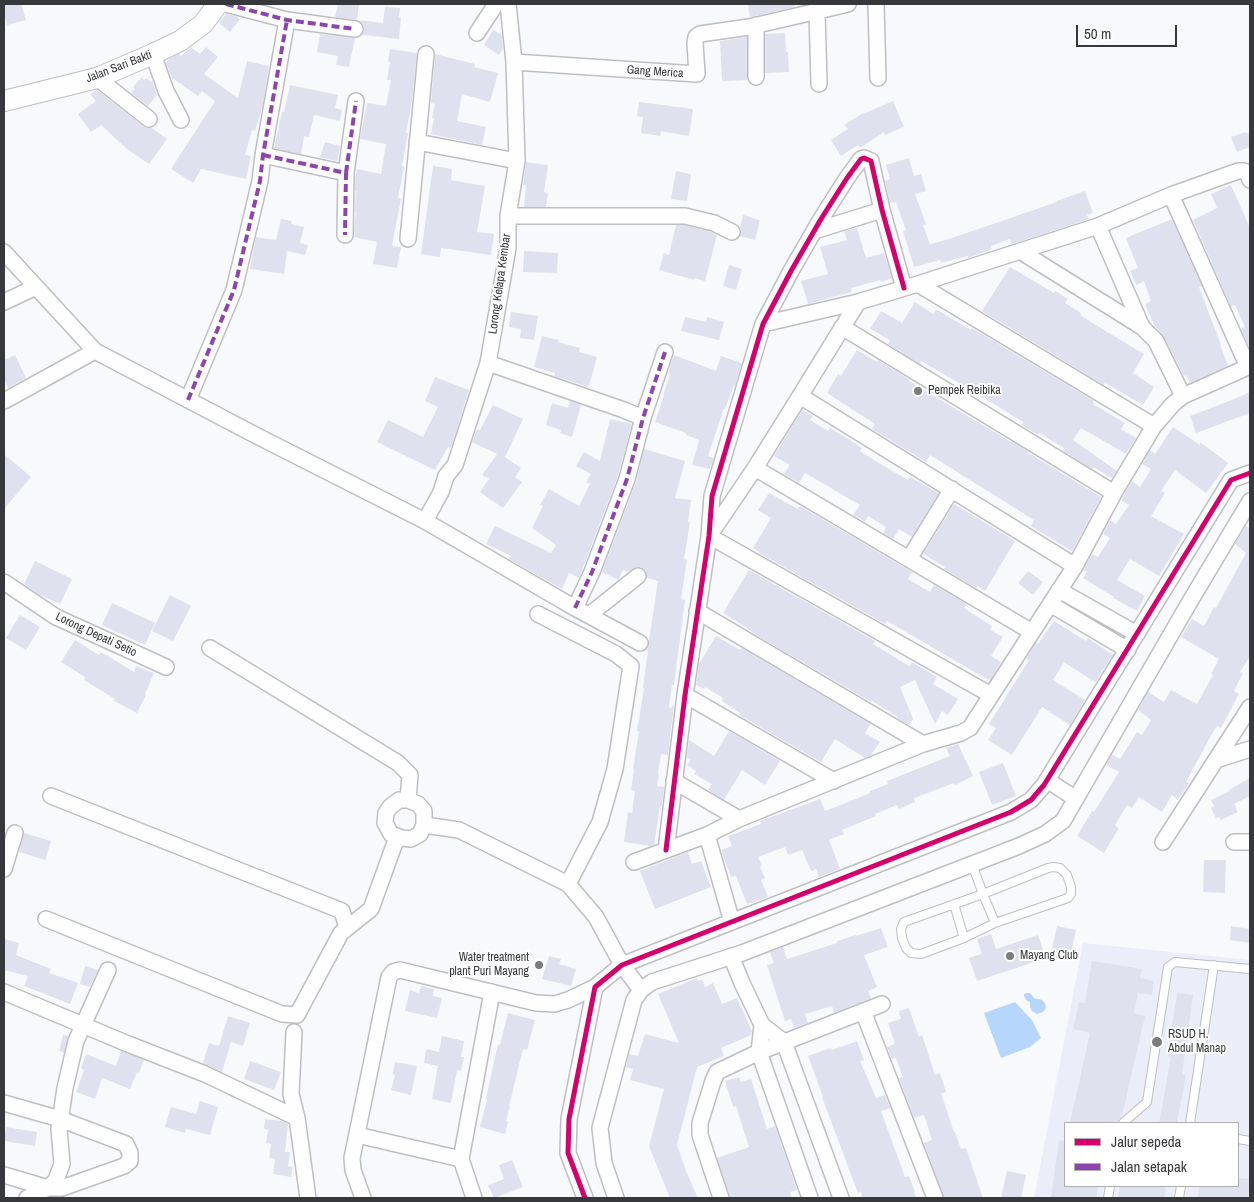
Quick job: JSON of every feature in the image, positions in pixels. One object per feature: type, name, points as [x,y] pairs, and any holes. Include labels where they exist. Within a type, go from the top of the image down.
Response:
[{"type":"main road","name":"Jalan Sari Bakti","points":[[4,101],[97,78],[153,54],[180,41],[203,24],[218,4]]},
{"type":"street","points":[[226,4],[288,20],[355,29]]},
{"type":"street","points":[[477,33],[496,4]]},
{"type":"street","name":"Lorong Kelapa Kembar","points":[[425,521],[441,492],[446,476],[455,465],[488,363],[508,248],[508,216],[517,161],[514,62],[508,4]]},
{"type":"street","name":"Gang Merica","points":[[514,62],[697,74],[695,42],[696,37],[700,34],[756,25],[848,4]]},
{"type":"street","points":[[876,4],[878,78]]},
{"type":"street","points":[[817,11],[820,84]]},
{"type":"street","points":[[188,400],[234,290],[260,181],[288,20]]},
{"type":"street","points":[[756,25],[756,77]]},
{"type":"street","points":[[153,54],[166,91],[181,120]]},
{"type":"street","points":[[408,239],[426,54]]},
{"type":"street","points":[[97,78],[149,119]]},
{"type":"street","points":[[345,235],[346,173],[356,101]]},
{"type":"street","points":[[417,142],[517,161]]},
{"type":"street","points":[[264,155],[346,173]]},
{"type":"street","points":[[666,850],[685,695],[709,536],[712,496],[763,324],[814,231],[861,159],[864,158],[872,161],[882,210],[911,286],[1154,426]]},
{"type":"street","points":[[763,324],[858,302],[1098,226],[1238,171],[1244,171],[1248,174],[1250,180]]},
{"type":"street","points":[[634,862],[707,835],[739,819],[923,744],[961,733],[970,728],[1075,566],[1114,493],[1154,426],[1183,396],[1249,367],[1171,196]]},
{"type":"street","points":[[814,231],[882,210]]},
{"type":"street","points":[[508,216],[685,216],[714,223],[732,232]]},
{"type":"street","points":[[1098,226],[1142,327]]},
{"type":"street","points":[[1020,251],[1142,327],[1156,341],[1183,396]]},
{"type":"street","points":[[4,252],[95,351],[425,521],[575,608],[640,643]]},
{"type":"street","points":[[4,302],[36,287]]},
{"type":"street","points":[[709,536],[755,468],[858,302]]},
{"type":"street","points":[[842,327],[1114,493]]},
{"type":"street","points":[[4,401],[95,351]]},
{"type":"street","points":[[575,608],[592,572],[627,479],[644,418],[666,352]]},
{"type":"street","points":[[488,363],[644,418]]},
{"type":"street","points":[[800,396],[1075,566]]},
{"type":"street","points":[[755,468],[1032,632]]},
{"type":"street","points":[[363,1198],[352,1170],[352,1158],[389,977],[393,972],[400,970],[536,1003],[555,1004],[595,987],[622,964],[1011,812],[1031,800],[1044,785],[1231,480],[1250,473]]},
{"type":"street","points":[[909,559],[952,489]]},
{"type":"street","points":[[616,1198],[604,1163],[600,1128],[634,1000],[641,990],[652,982],[732,956],[972,864],[1045,834],[1063,821],[1250,501]]},
{"type":"street","points":[[709,536],[991,695]]},
{"type":"street","points":[[590,615],[638,576]]},
{"type":"street","name":"Lorong Depati Setio","points":[[4,582],[56,617],[166,667]]},
{"type":"street","points":[[1059,590],[1137,634]]},
{"type":"street","points":[[1050,604],[1128,650]]},
{"type":"street","points":[[697,611],[923,744]]},
{"type":"street","points":[[538,614],[616,654],[631,666],[615,769],[600,822],[568,884]]},
{"type":"street","points":[[210,648],[398,763],[410,775],[408,800]]},
{"type":"street","points":[[685,695],[834,781]]},
{"type":"street","points":[[1163,842],[1250,707]]},
{"type":"street","points":[[1216,760],[1250,749]]},
{"type":"street","points":[[1047,780],[1076,798]]},
{"type":"street","points":[[674,781],[739,819]]},
{"type":"street","points":[[51,796],[342,912],[348,928]]},
{"type":"street","points":[[399,800],[408,800],[418,804],[424,811],[424,825],[420,834],[411,839],[390,834],[385,823],[386,813],[390,807],[399,800]]},
{"type":"street","points":[[424,825],[459,830],[568,884],[596,917],[622,964],[641,990]]},
{"type":"street","points":[[4,868],[15,833]]},
{"type":"street","points":[[707,835],[732,922]]},
{"type":"street","points":[[46,919],[282,1014],[297,1015],[341,933],[371,909],[397,837]]},
{"type":"street","points":[[1234,842],[1250,842]]},
{"type":"street","points":[[732,956],[742,983],[762,1025],[784,1042],[840,1198]]},
{"type":"street","points":[[27,1198],[48,1188],[56,1180],[62,1164],[59,1129],[71,1061],[76,1041],[108,970]]},
{"type":"street","points":[[585,1198],[568,1154],[569,1119],[595,987]]},
{"type":"street","points":[[4,992],[206,1074],[297,1118]]},
{"type":"street","points":[[474,1198],[461,1159],[492,992]]},
{"type":"street","points":[[721,1198],[700,1135],[700,1123],[713,1081],[718,1072],[759,1052],[882,1004]]},
{"type":"street","points":[[864,1011],[935,1198]]},
{"type":"street","points":[[762,1025],[759,1052],[810,1198]]},
{"type":"street","points":[[294,1032],[291,1094],[297,1118],[308,1198]]},
{"type":"street","points":[[4,1103],[60,1119],[126,1144],[130,1153],[130,1161],[124,1166],[62,1188],[48,1188],[4,1174]]},
{"type":"street","points":[[357,1135],[461,1159]]},
{"type":"lane","points":[[972,864],[994,922]]},
{"type":"lane","points":[[1048,868],[1060,868],[1067,875],[1072,894],[1068,898],[994,922],[964,938],[921,954],[911,953],[906,948],[902,938],[901,929],[904,922],[954,904],[1048,868]]},
{"type":"lane","points":[[954,904],[964,938]]},
{"type":"lane","points":[[1125,1122],[1147,1102],[1168,967],[1175,962],[1250,969]]},
{"type":"lane","points":[[1190,1122],[1214,965]]},
{"type":"shaded area","name":"RSUD H. Abdul Manap","points":[[1083,943],[1250,960],[1250,1198],[1034,1198]]},
{"type":"water","points":[[1027,993],[1045,1003],[1046,1008],[1043,1012],[1037,1014],[1032,1011],[1030,1002],[1024,996]]},
{"type":"water","points":[[1015,1002],[1032,1020],[1041,1038],[1030,1047],[1001,1058],[984,1013]]},
{"type":"building","points":[[4,4],[21,4],[26,20],[7,25]]},
{"type":"building","points":[[338,4],[359,4],[357,20],[383,23],[385,7],[400,8],[399,39],[362,35],[364,26],[360,21],[335,17]]},
{"type":"building","points":[[748,4],[794,4],[795,7],[750,17]]},
{"type":"building","points":[[226,14],[240,19],[230,32],[219,23]]},
{"type":"building","points":[[493,30],[502,35],[503,48],[499,55],[484,45]]},
{"type":"building","points":[[785,33],[789,72],[765,73],[765,34]]},
{"type":"building","points":[[320,34],[355,38],[349,67],[336,65],[338,56],[317,52]]},
{"type":"building","points":[[747,37],[747,80],[722,81],[720,41]]},
{"type":"building","points":[[191,47],[200,54],[206,47],[218,57],[204,74],[238,98],[247,61],[269,66],[263,104],[255,131],[252,130],[245,155],[251,156],[246,179],[201,169],[193,183],[171,169],[215,101],[202,91],[198,96],[172,78],[166,63],[169,59],[179,54],[181,56]]},
{"type":"building","points":[[390,49],[417,53],[412,101],[406,133],[408,133],[402,166],[404,167],[398,198],[401,199],[392,246],[401,247],[397,268],[373,264],[377,242],[354,237],[356,213],[355,178],[357,169],[381,174],[386,144],[360,139],[367,103],[386,106],[391,80],[387,80]]},
{"type":"building","points":[[435,54],[475,64],[474,67],[498,73],[490,102],[462,94],[457,121],[486,127],[482,145],[431,134],[435,104],[431,103]]},
{"type":"building","points":[[142,77],[144,80],[146,78],[152,81],[157,95],[148,106],[131,93],[135,89],[133,87]]},
{"type":"building","points":[[290,85],[338,95],[335,108],[342,110],[340,121],[314,115],[309,137],[304,136],[301,154],[274,148]]},
{"type":"building","points":[[97,90],[143,126],[152,128],[167,139],[149,164],[127,149],[101,125],[91,132],[78,114],[96,101],[90,94]]},
{"type":"building","points":[[893,101],[904,127],[885,135],[884,132],[860,148],[858,145],[841,156],[831,140],[848,129],[844,125],[863,113]]},
{"type":"building","points":[[639,102],[693,109],[689,136],[661,131],[660,136],[641,133],[643,117],[637,116]]},
{"type":"building","points":[[1246,132],[1246,134],[1250,132],[1250,147],[1237,152],[1231,137]]},
{"type":"building","points":[[325,142],[340,146],[337,161],[320,157]]},
{"type":"building","points":[[909,158],[914,176],[921,174],[926,191],[915,194],[926,224],[923,225],[930,244],[1085,191],[1093,213],[1087,215],[1089,219],[1012,244],[1010,239],[991,246],[992,249],[968,258],[968,256],[941,263],[940,260],[914,267],[903,231],[906,230],[896,202],[890,203],[885,181],[890,179],[886,165]]},
{"type":"building","points":[[526,162],[548,165],[544,192],[548,193],[546,207],[524,207],[526,185],[523,185]]},
{"type":"building","points":[[433,166],[452,169],[451,180],[485,186],[477,232],[494,234],[491,255],[441,248],[440,257],[421,254]]},
{"type":"building","points":[[676,171],[691,174],[687,201],[671,199]]},
{"type":"building","points":[[1231,185],[1250,228],[1250,349],[1241,329],[1245,327],[1235,305],[1231,307],[1193,220],[1217,208],[1211,194]]},
{"type":"building","points":[[743,215],[760,220],[755,240],[740,236]]},
{"type":"building","points":[[281,219],[292,221],[291,224],[304,227],[300,243],[308,245],[305,255],[287,251],[284,274],[250,269],[256,237],[276,240]]},
{"type":"building","points":[[1172,219],[1202,286],[1199,287],[1228,366],[1190,383],[1186,375],[1184,376],[1164,337],[1154,325],[1145,304],[1151,301],[1144,281],[1136,285],[1130,271],[1138,268],[1126,238]]},
{"type":"building","points":[[676,225],[684,225],[717,235],[705,281],[694,278],[694,280],[659,270],[664,253],[669,255]]},
{"type":"building","points":[[857,228],[866,258],[884,253],[892,278],[851,288],[852,292],[808,304],[801,281],[828,274],[820,247],[847,240],[844,231]]},
{"type":"building","points":[[524,251],[558,253],[557,273],[523,272]]},
{"type":"building","points":[[729,265],[742,269],[736,290],[723,286]]},
{"type":"building","points":[[1010,267],[1054,293],[1055,291],[1068,299],[1065,303],[1081,313],[1080,315],[1144,354],[1133,373],[1154,387],[1143,405],[1105,383],[1104,385],[982,311]]},
{"type":"building","points":[[915,302],[933,314],[936,309],[971,330],[972,328],[1094,401],[1093,404],[1125,423],[1121,429],[1136,438],[1126,454],[1081,428],[1073,440],[1117,471],[1112,478],[1093,467],[1092,469],[1063,451],[1064,448],[1021,425],[1023,422],[966,387],[921,361],[920,364],[888,344],[890,340],[870,329],[881,311],[902,323]]},
{"type":"building","points":[[511,312],[538,316],[534,340],[520,338],[521,329],[509,327]]},
{"type":"building","points":[[685,317],[706,322],[707,317],[724,322],[719,340],[681,331]]},
{"type":"building","points":[[542,336],[580,348],[579,352],[597,357],[589,386],[587,387],[554,376],[555,373],[534,367]]},
{"type":"building","points":[[857,350],[877,362],[878,360],[909,381],[1028,451],[1101,497],[1072,551],[1031,526],[1034,520],[930,455],[926,462],[872,429],[875,424],[827,393],[838,374],[841,376]]},
{"type":"building","points":[[15,355],[26,378],[8,388],[4,379],[4,360]]},
{"type":"building","points":[[674,355],[716,371],[721,356],[742,363],[708,456],[714,458],[710,469],[692,465],[699,440],[686,435],[686,433],[655,422]]},
{"type":"building","points":[[435,377],[469,390],[451,448],[448,447],[435,470],[377,442],[388,420],[423,437],[438,407],[425,401]]},
{"type":"building","points":[[1250,392],[1250,413],[1196,433],[1190,416]]},
{"type":"building","points":[[570,401],[581,405],[572,437],[560,433],[561,430],[546,425],[552,403],[568,408]]},
{"type":"building","points":[[493,405],[523,419],[505,457],[521,468],[515,477],[522,482],[503,508],[480,492],[489,479],[482,475],[497,454],[472,442],[477,429],[480,430]]},
{"type":"building","points":[[802,410],[813,416],[810,420],[828,431],[830,428],[845,437],[862,448],[860,451],[877,462],[908,480],[910,477],[939,493],[912,537],[899,529],[893,539],[883,533],[886,527],[868,516],[865,522],[853,515],[860,505],[805,473],[799,483],[784,474],[790,465],[774,456]]},
{"type":"building","points":[[610,419],[632,424],[618,476],[579,578],[569,573],[562,589],[509,559],[511,556],[486,544],[495,526],[551,553],[556,545],[532,528],[543,506],[540,505],[549,489],[579,506],[590,484],[586,482],[591,474],[576,466],[584,452],[600,461]]},
{"type":"building","points":[[1173,427],[1200,445],[1200,442],[1228,463],[1206,493],[1175,470],[1161,491],[1165,493],[1151,516],[1184,534],[1159,576],[1130,559],[1117,580],[1145,596],[1137,611],[1083,578],[1087,572],[1083,570],[1092,554],[1098,557],[1110,538],[1103,534],[1110,520],[1116,524],[1129,505],[1121,500],[1132,481],[1140,487],[1151,469],[1142,464],[1150,450],[1155,454]]},
{"type":"building","points":[[644,449],[685,461],[675,498],[691,500],[688,522],[690,522],[684,559],[687,560],[681,599],[685,600],[674,685],[672,685],[669,707],[671,708],[670,710],[674,704],[668,755],[661,754],[658,774],[657,786],[664,787],[662,806],[660,806],[654,845],[650,846],[624,842],[628,812],[632,813],[635,791],[631,790],[639,731],[637,731],[658,581],[647,578],[646,571],[641,567],[636,567],[628,572],[623,570],[618,580],[602,572],[636,482]]},
{"type":"building","points":[[4,454],[31,477],[4,509]]},
{"type":"building","points":[[769,493],[798,509],[800,506],[912,572],[908,579],[930,592],[934,585],[967,604],[964,608],[992,626],[990,630],[1003,637],[991,656],[1001,662],[990,681],[887,621],[885,624],[753,548],[771,518],[758,510]]},
{"type":"building","points":[[954,504],[1015,541],[985,591],[978,586],[976,588],[944,569],[945,567],[923,554]]},
{"type":"building","points":[[1246,526],[1250,529],[1250,656],[1240,672],[1243,673],[1234,691],[1239,694],[1221,728],[1217,726],[1208,741],[1186,782],[1189,783],[1178,800],[1172,795],[1162,812],[1139,797],[1132,808],[1127,805],[1115,825],[1119,828],[1104,853],[1077,836],[1119,772],[1106,765],[1112,755],[1120,759],[1137,732],[1142,735],[1151,720],[1138,710],[1148,692],[1164,702],[1171,690],[1197,704],[1213,675],[1211,674],[1219,659],[1181,637],[1192,619],[1204,626],[1214,607],[1216,608],[1246,553],[1235,544]]},
{"type":"building","points":[[35,561],[72,579],[60,604],[40,595],[24,584]]},
{"type":"building","points":[[749,570],[875,641],[873,644],[909,666],[912,662],[937,677],[933,684],[958,699],[948,715],[942,711],[935,724],[915,680],[900,687],[913,719],[909,725],[872,701],[751,632],[723,613]]},
{"type":"building","points":[[1028,571],[1043,582],[1033,595],[1018,583]]},
{"type":"building","points":[[170,595],[191,606],[173,641],[152,631]]},
{"type":"building","points":[[112,603],[155,623],[145,645],[102,625]]},
{"type":"building","points":[[20,615],[40,627],[26,650],[6,638]]},
{"type":"building","points":[[1054,621],[1086,641],[1088,638],[1113,655],[1095,682],[1064,662],[1053,680],[1085,700],[1070,725],[1042,707],[1012,755],[988,740],[996,728],[989,724],[1029,660],[1026,659],[1036,643],[1038,644]]},
{"type":"building","points":[[716,636],[740,650],[742,648],[871,724],[865,733],[880,742],[871,755],[865,758],[835,739],[821,762],[739,715],[740,713],[722,701],[723,698],[705,687],[704,689],[696,685],[699,664]]},
{"type":"building","points":[[75,640],[99,655],[101,652],[134,672],[136,666],[154,673],[137,713],[114,701],[115,699],[84,680],[85,677],[61,662]]},
{"type":"building","points":[[729,731],[780,761],[765,785],[742,770],[724,800],[708,790],[712,784],[694,774],[696,771],[687,765],[691,759],[687,758],[689,740],[714,756]]},
{"type":"building","points":[[958,744],[973,776],[955,785],[954,783],[914,798],[915,802],[899,809],[897,805],[842,830],[844,834],[829,840],[840,869],[819,877],[816,869],[811,871],[802,850],[788,855],[785,847],[758,857],[765,878],[761,880],[768,897],[747,904],[736,876],[731,877],[721,850],[732,846],[728,836],[761,824],[760,821],[820,799],[825,811],[851,801],[888,784],[887,781],[950,756],[946,748]]},
{"type":"building","points":[[1003,763],[1016,796],[992,805],[979,772]]},
{"type":"building","points":[[1250,778],[1250,796],[1234,804],[1238,812],[1221,820],[1219,817],[1216,818],[1211,808],[1214,806],[1211,800]]},
{"type":"building","points":[[24,833],[51,841],[45,860],[19,852]]},
{"type":"building","points":[[688,852],[692,864],[701,861],[711,887],[655,909],[640,871]]},
{"type":"building","points":[[1204,860],[1226,860],[1225,893],[1203,892]]},
{"type":"building","points":[[1057,926],[1076,930],[1069,961],[1050,957]]},
{"type":"building","points":[[1231,926],[1250,929],[1250,943],[1230,940]]},
{"type":"building","points":[[881,928],[888,947],[864,955],[877,987],[868,991],[871,998],[834,1013],[832,1006],[805,1014],[808,1023],[794,1028],[791,1019],[785,1021],[767,965],[774,963],[770,952],[783,947],[787,959]]},
{"type":"building","name":"Mayang Club","points":[[991,934],[996,949],[1038,935],[1046,958],[977,981],[969,958],[982,954],[977,939]]},
{"type":"building","points":[[4,939],[19,943],[16,955],[51,969],[49,973],[78,983],[70,1004],[24,986],[28,976],[4,970]]},
{"type":"building","points":[[549,956],[561,959],[559,964],[576,969],[571,986],[542,979]]},
{"type":"building","points":[[1092,961],[1142,969],[1140,978],[1154,981],[1152,995],[1138,993],[1134,1013],[1145,1016],[1122,1116],[1118,1122],[1070,1122],[1090,1033],[1073,1029],[1079,1002],[1085,1003]]},
{"type":"building","points":[[85,966],[98,970],[90,987],[80,984]]},
{"type":"building","points":[[697,978],[698,981],[702,979],[705,987],[713,983],[722,1004],[737,998],[752,1031],[751,1035],[721,1048],[724,1056],[697,1067],[677,1145],[698,1198],[670,1198],[649,1146],[664,1089],[630,1080],[633,1069],[626,1067],[629,1054],[638,1056],[645,1034],[679,1043],[658,994]]},
{"type":"building","points":[[421,986],[434,989],[433,996],[442,998],[437,1018],[405,1011],[410,990],[419,993]]},
{"type":"building","points":[[1177,993],[1193,995],[1182,1074],[1186,1075],[1177,1122],[1159,1122],[1171,1057],[1168,1056]]},
{"type":"building","points":[[909,1008],[919,1037],[922,1035],[935,1075],[940,1073],[946,1092],[941,1093],[954,1132],[961,1149],[966,1148],[983,1198],[944,1198],[924,1143],[932,1140],[924,1115],[914,1118],[899,1078],[903,1077],[896,1058],[892,1059],[887,1047],[895,1044],[888,1023],[901,1019],[899,1011]]},
{"type":"building","points":[[508,1013],[535,1020],[527,1050],[523,1049],[509,1106],[505,1134],[480,1127],[498,1044],[500,1045]]},
{"type":"building","points":[[228,1016],[250,1023],[243,1046],[231,1042],[222,1072],[203,1063],[209,1043],[219,1046]]},
{"type":"building","points":[[63,1035],[68,1036],[64,1053],[59,1051]]},
{"type":"building","points":[[442,1036],[464,1041],[461,1057],[464,1057],[461,1071],[457,1070],[451,1103],[432,1099],[438,1066],[424,1063],[426,1049],[439,1052]]},
{"type":"building","points":[[857,1041],[864,1060],[860,1061],[876,1098],[885,1095],[890,1108],[881,1111],[905,1177],[909,1176],[916,1198],[862,1198],[861,1192],[858,1193],[808,1056]]},
{"type":"building","points":[[121,1051],[144,1060],[130,1089],[102,1078],[95,1099],[76,1092],[84,1070],[81,1068],[86,1054],[116,1066]]},
{"type":"building","points":[[250,1061],[281,1072],[274,1090],[244,1079]]},
{"type":"building","points":[[395,1062],[417,1066],[411,1095],[391,1090],[395,1075],[393,1074]]},
{"type":"building","points":[[739,1077],[741,1082],[751,1079],[767,1129],[775,1126],[797,1190],[790,1192],[792,1198],[730,1198],[717,1158],[749,1147],[736,1106],[733,1107],[725,1081]]},
{"type":"building","points":[[200,1101],[218,1107],[210,1135],[186,1129],[185,1133],[165,1127],[171,1107],[196,1114]]},
{"type":"building","points":[[265,1119],[283,1121],[288,1124],[285,1152],[290,1152],[288,1166],[293,1167],[291,1177],[273,1174],[275,1159],[269,1158],[271,1144],[266,1143],[268,1130],[264,1129]]},
{"type":"building","points":[[6,1127],[37,1132],[35,1146],[4,1141]]},
{"type":"building","points":[[1059,1140],[1064,1141],[1064,1187],[1098,1187],[1096,1198],[1051,1198]]},
{"type":"building","points":[[512,1160],[523,1187],[494,1198],[488,1185],[504,1179],[499,1165]]},
{"type":"building","points":[[1007,1171],[1026,1175],[1021,1198],[1001,1198]]},
{"type":"building","points":[[1239,1178],[1250,1179],[1250,1198],[1198,1198],[1199,1187],[1239,1187]]},
{"type":"building","points":[[1120,1187],[1166,1187],[1164,1198],[1118,1198]]},
{"type":"marked path","points":[[226,4],[287,20],[355,29]]},
{"type":"marked path","points":[[188,400],[234,290],[260,181],[287,20]]},
{"type":"marked path","points":[[346,173],[356,101]]},
{"type":"marked path","points":[[263,155],[346,173],[345,235]]},
{"type":"marked path","points":[[575,608],[592,572],[627,479],[643,418],[665,352]]},
{"type":"cycle path","points":[[666,850],[685,695],[709,536],[712,496],[763,324],[821,219],[847,178],[861,159],[864,158],[871,161],[882,210],[904,288]]},
{"type":"cycle path","points":[[585,1198],[568,1153],[569,1119],[595,987],[622,965],[1011,812],[1031,800],[1044,785],[1231,480],[1250,473]]},
{"type":"place","name":"Pempek Reibika","points":[[918,391]]},
{"type":"place","name":"Mayang Club","points":[[1010,956]]},
{"type":"place","name":"Water treatment plant Puri Mayang","points":[[539,965]]},
{"type":"place","name":"RSUD H. Abdul Manap","points":[[1157,1042]]}]
